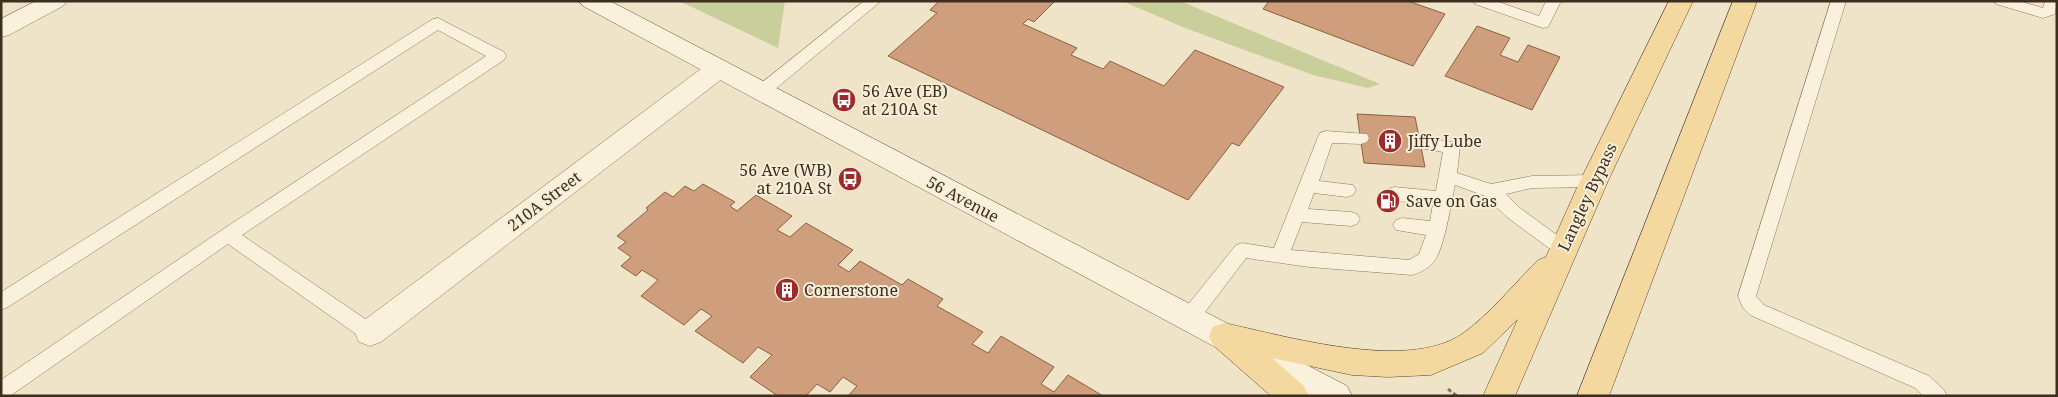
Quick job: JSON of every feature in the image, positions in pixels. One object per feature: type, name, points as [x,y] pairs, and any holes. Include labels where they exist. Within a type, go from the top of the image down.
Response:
[{"type":"main road","points":[[1,29],[56,1]]},
{"type":"main road","name":"56 Avenue","points":[[591,1],[1336,396]]},
{"type":"main road","name":"Langley Bypass","points":[[1499,396],[1594,181],[1681,1]]},
{"type":"main road","points":[[1593,396],[1745,1]]},
{"type":"main road","name":"210A Street","points":[[370,333],[718,69]]},
{"type":"main road","points":[[1224,336],[1352,362],[1388,364],[1431,362],[1472,344],[1499,319],[1562,251]]},
{"type":"main road","points":[[1224,336],[1293,396]]},
{"type":"main road","points":[[1607,361],[1613,396]]},
{"type":"lane","points":[[761,92],[874,1]]},
{"type":"lane","points":[[1480,1],[1543,23],[1554,1]]},
{"type":"lane","points":[[1839,1],[1747,296],[1750,304],[1757,310],[1922,382],[1937,396]]},
{"type":"lane","points":[[2001,1],[2043,13],[2050,12],[2052,1]]},
{"type":"lane","points":[[1,302],[438,23],[498,56],[228,235],[1,390]]},
{"type":"lane","points":[[1280,256],[1326,137],[1361,138]]},
{"type":"lane","points":[[1189,318],[1242,250],[1280,256],[1412,268],[1427,258],[1438,229],[1452,147],[1420,144]]},
{"type":"lane","points":[[1448,176],[1491,191],[1514,213],[1562,251]]},
{"type":"lane","points":[[1491,191],[1532,182],[1594,181]]},
{"type":"lane","points":[[1308,186],[1347,190]]},
{"type":"lane","points":[[1394,194],[1444,198]]},
{"type":"lane","points":[[1297,215],[1351,219]]},
{"type":"lane","points":[[1402,224],[1438,229]]},
{"type":"lane","points":[[228,235],[370,333]]},
{"type":"path","points":[[1448,389],[1457,396]]},
{"type":"green space","points":[[679,1],[785,1],[778,48]]},
{"type":"green space","points":[[1122,1],[1180,1],[1380,84],[1368,88],[1313,75],[1185,28]]},
{"type":"building","points":[[939,1],[1055,1],[1034,22],[1028,19],[1023,24],[1077,48],[1071,55],[1103,69],[1110,61],[1164,86],[1195,50],[1284,87],[1239,146],[1232,143],[1188,200],[888,56],[937,13],[930,10]]},
{"type":"building","points":[[1269,1],[1408,1],[1445,14],[1413,66],[1263,9]]},
{"type":"building","points":[[1477,26],[1510,38],[1500,55],[1518,62],[1528,45],[1560,57],[1532,110],[1445,76]]},
{"type":"building","name":"Jiffy Lube","points":[[1357,114],[1415,117],[1425,167],[1364,163]]},
{"type":"building","name":"Cornerstone","points":[[703,184],[735,202],[730,206],[737,211],[756,195],[792,216],[777,230],[790,237],[806,223],[853,250],[838,265],[849,272],[860,261],[902,285],[908,279],[943,299],[937,306],[983,332],[972,344],[988,353],[1001,336],[1054,367],[1041,384],[1054,392],[1068,375],[1103,396],[848,396],[857,386],[843,377],[830,392],[817,384],[806,396],[778,396],[750,377],[772,355],[758,347],[743,363],[695,331],[712,316],[701,309],[684,325],[641,296],[658,280],[642,270],[636,276],[621,266],[631,257],[618,248],[626,242],[617,236],[648,210],[646,208],[665,192],[673,197],[685,186],[694,191]]},
{"type":"place","name":"56 Ave (EB) at 210A St","points":[[844,100]]},
{"type":"place","name":"Jiffy Lube","points":[[1390,141]]},
{"type":"place","name":"56 Ave (WB) at 210A St","points":[[850,179]]},
{"type":"place","name":"Save on Gas","points":[[1388,201]]},
{"type":"place","name":"Cornerstone","points":[[787,290]]}]
